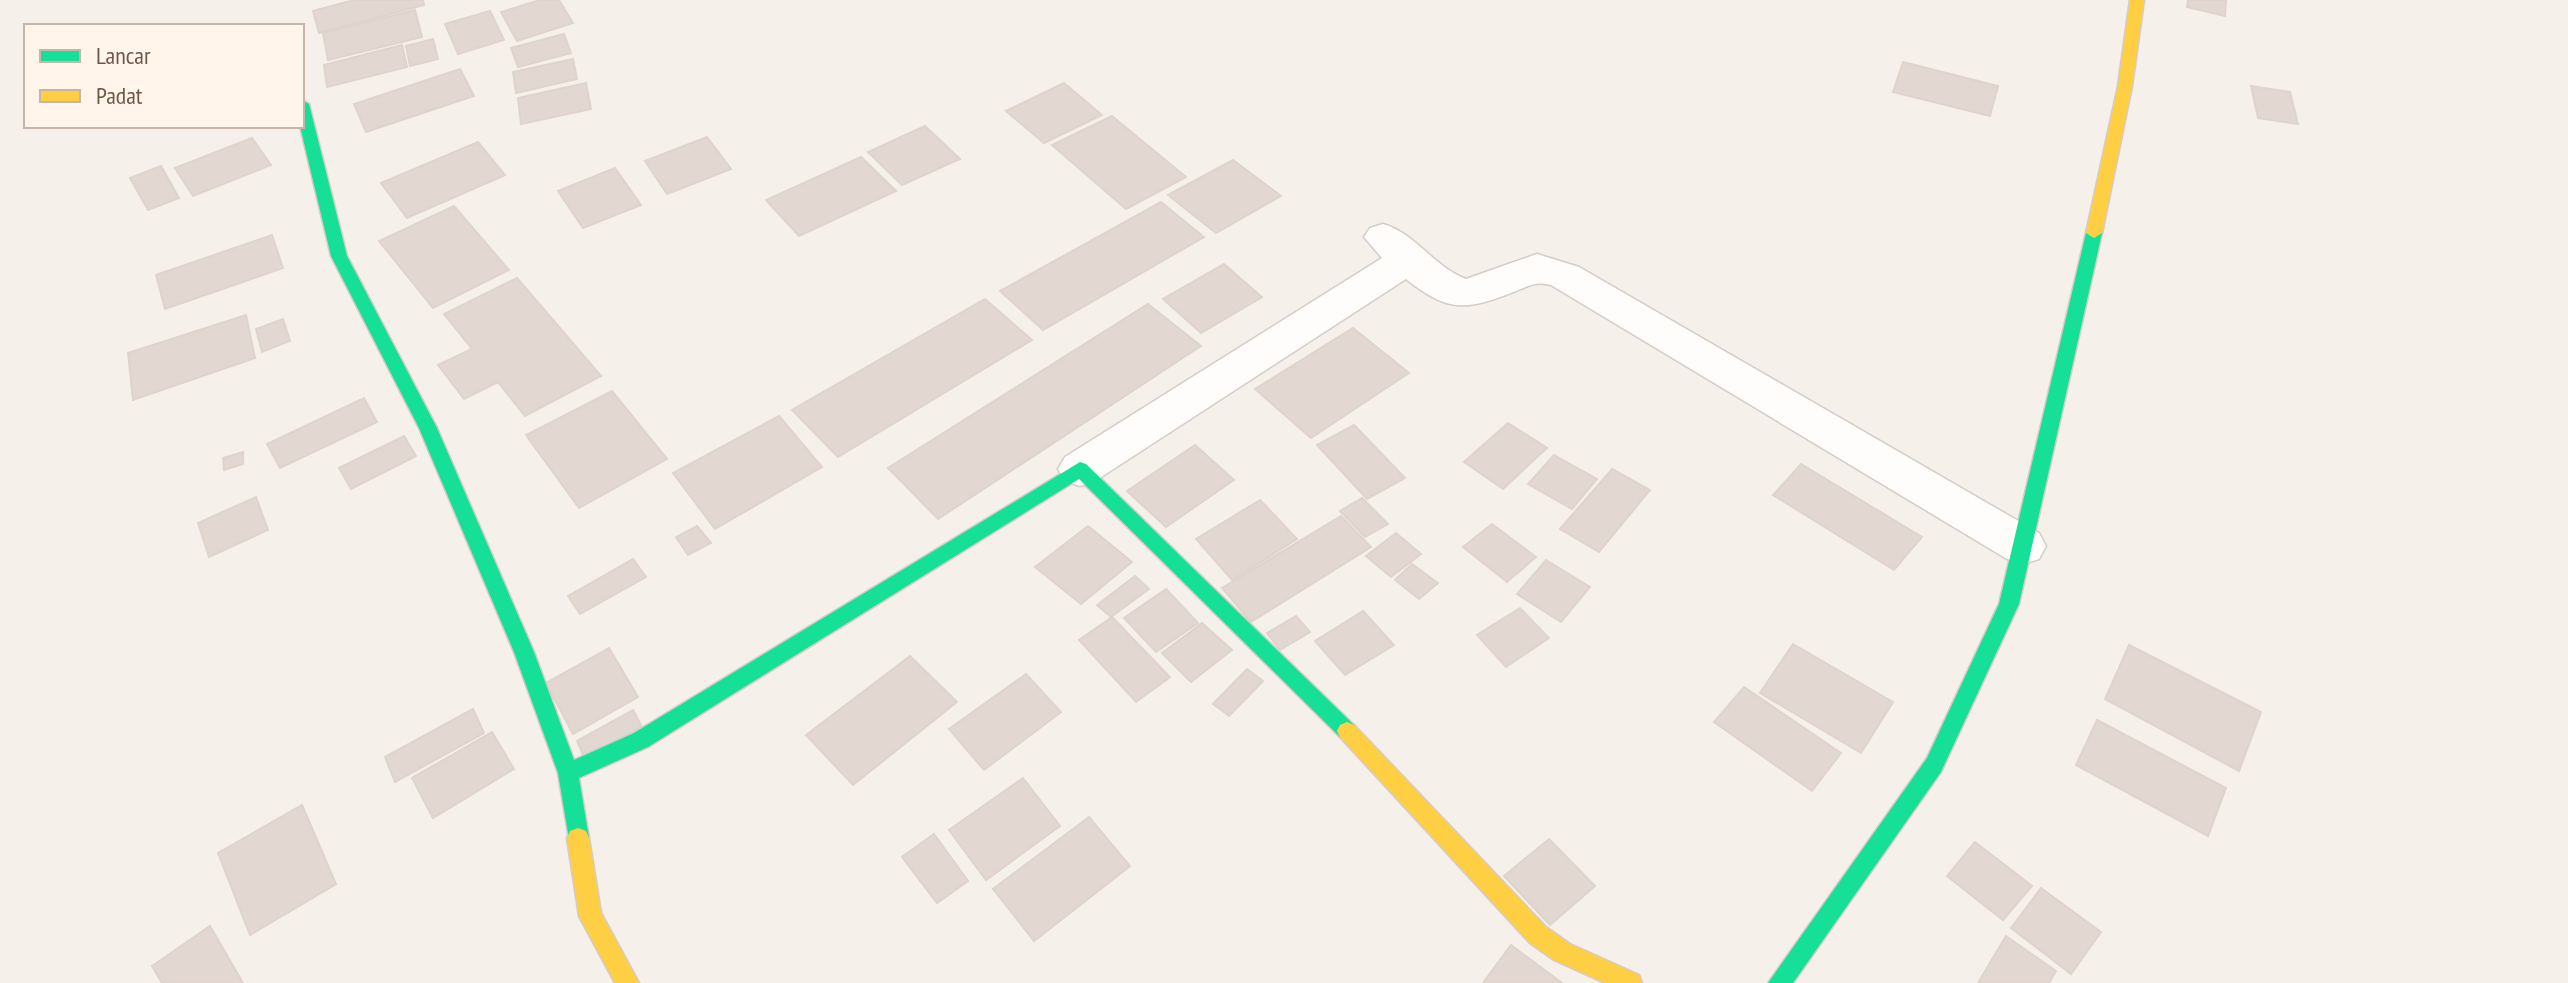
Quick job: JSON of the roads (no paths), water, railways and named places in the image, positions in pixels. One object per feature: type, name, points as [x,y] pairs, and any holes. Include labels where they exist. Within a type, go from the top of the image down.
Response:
[{"type":"street","points":[[1779,983],[1934,765],[2009,604],[2075,326],[2125,86],[2137,0]]},
{"type":"street","points":[[304,112],[339,256],[428,428],[524,652],[568,773],[590,916],[628,983]]},
{"type":"street","points":[[568,773],[641,740],[1080,469],[1396,248],[1451,290],[1470,294],[1537,267],[1558,272],[2023,546]]},
{"type":"street","points":[[1080,469],[1377,761],[1538,935],[1562,952],[1631,983]]}]
